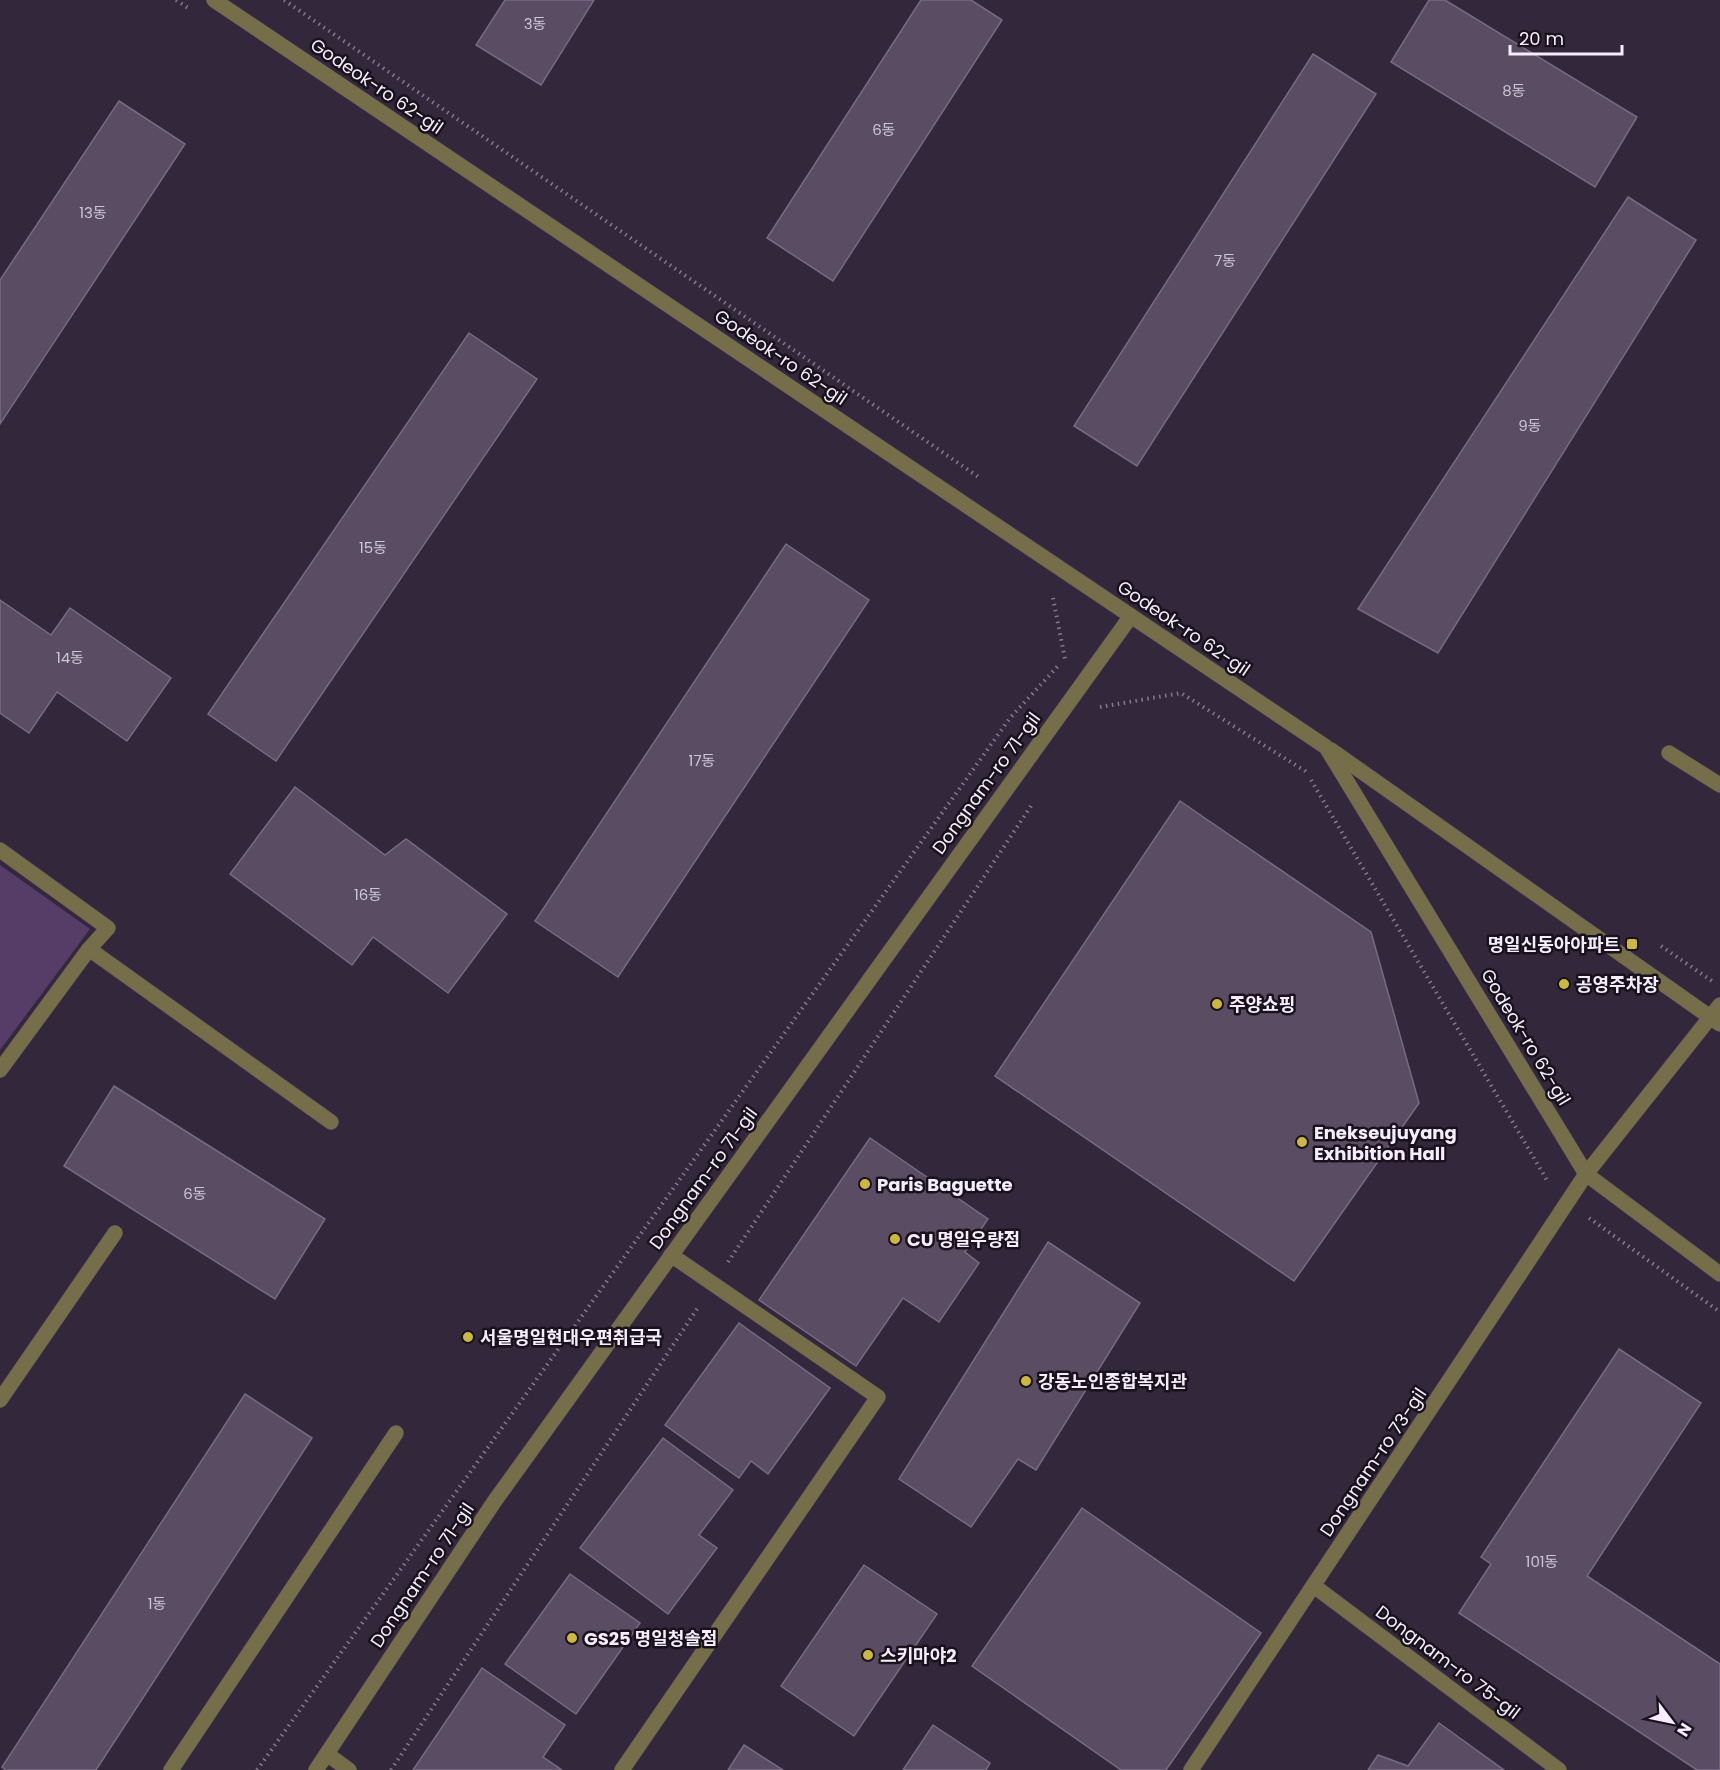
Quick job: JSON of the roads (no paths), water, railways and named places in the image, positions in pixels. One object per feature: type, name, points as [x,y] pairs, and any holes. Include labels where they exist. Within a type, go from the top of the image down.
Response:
[{"type":"street","name":"Godeok-ro 62-gil","points":[[214,0],[1326,747],[1715,1021]]},
{"type":"street","name":"Dongnam-ro 71-gil","points":[[316,1770],[494,1502],[1131,616]]},
{"type":"street","name":"Godeok-ro 62-gil","points":[[1326,747],[1586,1174],[1720,1274]]},
{"type":"street","points":[[1669,753],[1720,785]]},
{"type":"street","points":[[0,850],[108,928],[89,950],[0,1070]]},
{"type":"street","points":[[89,950],[332,1122]]},
{"type":"street","name":"Dongnam-ro 73-gil","points":[[1191,1770],[1586,1174],[1715,1021],[1720,1005]]},
{"type":"street","points":[[0,1400],[115,1233]]},
{"type":"street","points":[[622,1770],[878,1397],[671,1255]]},
{"type":"street","points":[[171,1770],[396,1433]]},
{"type":"street","name":"Dongnam-ro 75-gil","points":[[1314,1586],[1559,1770]]},
{"type":"street","points":[[327,1754],[349,1770]]},
{"type":"place","name":"명일신동아아파트","points":[[1632,944]]},
{"type":"place","name":"공영주차장","points":[[1564,984]]},
{"type":"place","name":"주양쇼핑","points":[[1217,1004]]},
{"type":"place","name":"Enekseujuyang Exhibition Hall","points":[[1302,1142]]},
{"type":"place","name":"Paris Baguette","points":[[865,1184]]},
{"type":"place","name":"CU 명일우량점","points":[[895,1239]]},
{"type":"place","name":"서울명일현대우편취급국","points":[[468,1337]]},
{"type":"place","name":"강동노인종합복지관","points":[[1026,1381]]},
{"type":"place","name":"GS25 명일청솔점","points":[[572,1638]]},
{"type":"place","name":"스키마야2","points":[[868,1655]]}]
